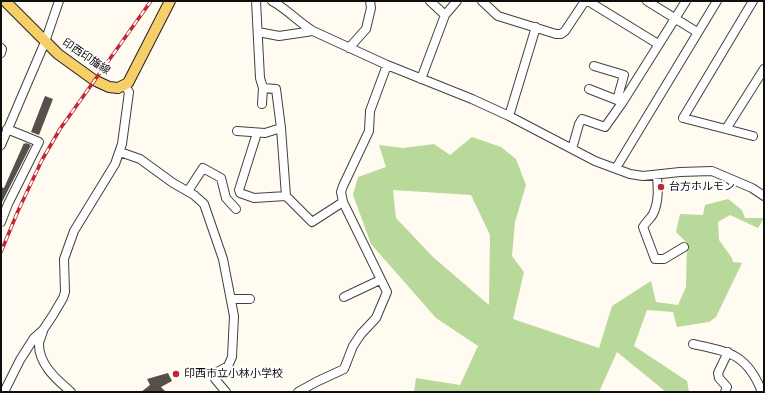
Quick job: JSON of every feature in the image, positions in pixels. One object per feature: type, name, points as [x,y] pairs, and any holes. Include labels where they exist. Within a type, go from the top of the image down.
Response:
[{"type":"main road","name":"印西印旛線","points":[[5,1],[58,54],[94,80],[109,87],[118,88],[125,86]]},
{"type":"main road","points":[[125,86],[131,79],[170,1]]},
{"type":"street","points":[[1,145],[45,42],[59,1]]},
{"type":"street","points":[[256,1],[260,78],[263,88],[262,104]]},
{"type":"street","points":[[272,1],[281,6],[313,31],[349,48],[421,79],[451,90],[509,116],[595,161],[630,174],[643,176],[657,176],[680,172],[712,171],[752,188],[764,196]]},
{"type":"street","points":[[349,48],[366,28],[371,8],[370,1]]},
{"type":"street","points":[[430,1],[445,14]]},
{"type":"street","points":[[421,79],[445,14],[457,1]]},
{"type":"street","points":[[482,1],[498,16],[556,34],[561,34],[566,31],[587,1],[658,44]]},
{"type":"street","points":[[648,1],[698,32]]},
{"type":"street","points":[[572,149],[578,124],[582,118],[605,127],[620,101],[686,1]]},
{"type":"street","points":[[616,168],[717,1]]},
{"type":"street","points":[[752,2],[684,118],[753,136]]},
{"type":"street","points":[[509,116],[536,27]]},
{"type":"street","points":[[258,32],[279,36],[313,31]]},
{"type":"street","points":[[1,48],[1,53]]},
{"type":"street","points":[[298,392],[344,369],[353,346],[361,334],[376,318],[387,292],[343,202],[341,192],[342,186],[369,131],[370,111],[386,64]]},
{"type":"street","points":[[594,66],[624,76],[620,101]]},
{"type":"street","points":[[726,129],[764,68]]},
{"type":"street","points":[[71,392],[54,377],[45,364],[39,343],[43,330],[63,298],[64,259],[74,231],[115,164],[120,152],[129,92],[125,86]]},
{"type":"street","points":[[263,88],[276,89],[281,128],[286,196],[312,222],[343,202]]},
{"type":"street","points":[[590,89],[620,101]]},
{"type":"street","points":[[237,131],[272,132],[281,128]]},
{"type":"street","points":[[1,222],[4,203],[40,142],[7,129]]},
{"type":"street","points":[[257,132],[239,190],[240,193],[254,198],[286,196]]},
{"type":"street","points":[[120,152],[140,159],[173,183],[188,191],[204,204],[223,259],[232,299],[234,316],[232,357],[228,366],[219,371],[216,379],[226,392]]},
{"type":"street","points":[[188,191],[203,168],[221,178],[226,198],[236,209]]},
{"type":"street","points":[[657,176],[658,194],[653,214],[643,226],[656,260],[664,258],[684,247]]},
{"type":"street","points":[[344,296],[380,280]]},
{"type":"street","points":[[232,299],[250,299]]},
{"type":"street","points":[[4,392],[20,360],[34,338],[43,330]]},
{"type":"street","points":[[693,344],[728,352],[740,359],[750,369],[762,392]]},
{"type":"street","points":[[725,392],[727,387],[718,378],[718,373],[728,352]]},
{"type":"green space","points":[[472,137],[501,147],[516,159],[526,185],[515,222],[512,256],[524,272],[513,319],[599,348],[612,306],[651,281],[656,302],[678,305],[686,287],[687,243],[676,232],[680,214],[703,215],[705,205],[728,199],[742,210],[745,218],[764,218],[758,228],[730,215],[718,222],[719,240],[732,258],[733,262],[742,263],[716,317],[709,322],[677,327],[673,312],[647,310],[634,346],[687,381],[689,392],[666,392],[617,352],[599,392],[414,392],[416,378],[460,385],[478,346],[436,318],[371,244],[353,195],[358,177],[386,167],[379,145],[403,148],[434,144],[450,155]],"holes":[[[393,190],[471,195],[490,235],[489,305],[433,257],[396,218]]]},
{"type":"building","points":[[45,96],[53,99],[39,135],[31,132]]},
{"type":"building","points":[[24,143],[31,145],[1,204],[1,187],[4,188]]},
{"type":"building","points":[[168,373],[172,381],[161,387],[166,392],[141,392],[150,385],[147,379]]},
{"type":"railway","points":[[1,252],[42,160],[60,129],[151,1]]},
{"type":"place","name":"台方ホルモン","points":[[661,187]]},
{"type":"place","name":"印西市立小林小学校","points":[[176,374]]}]
